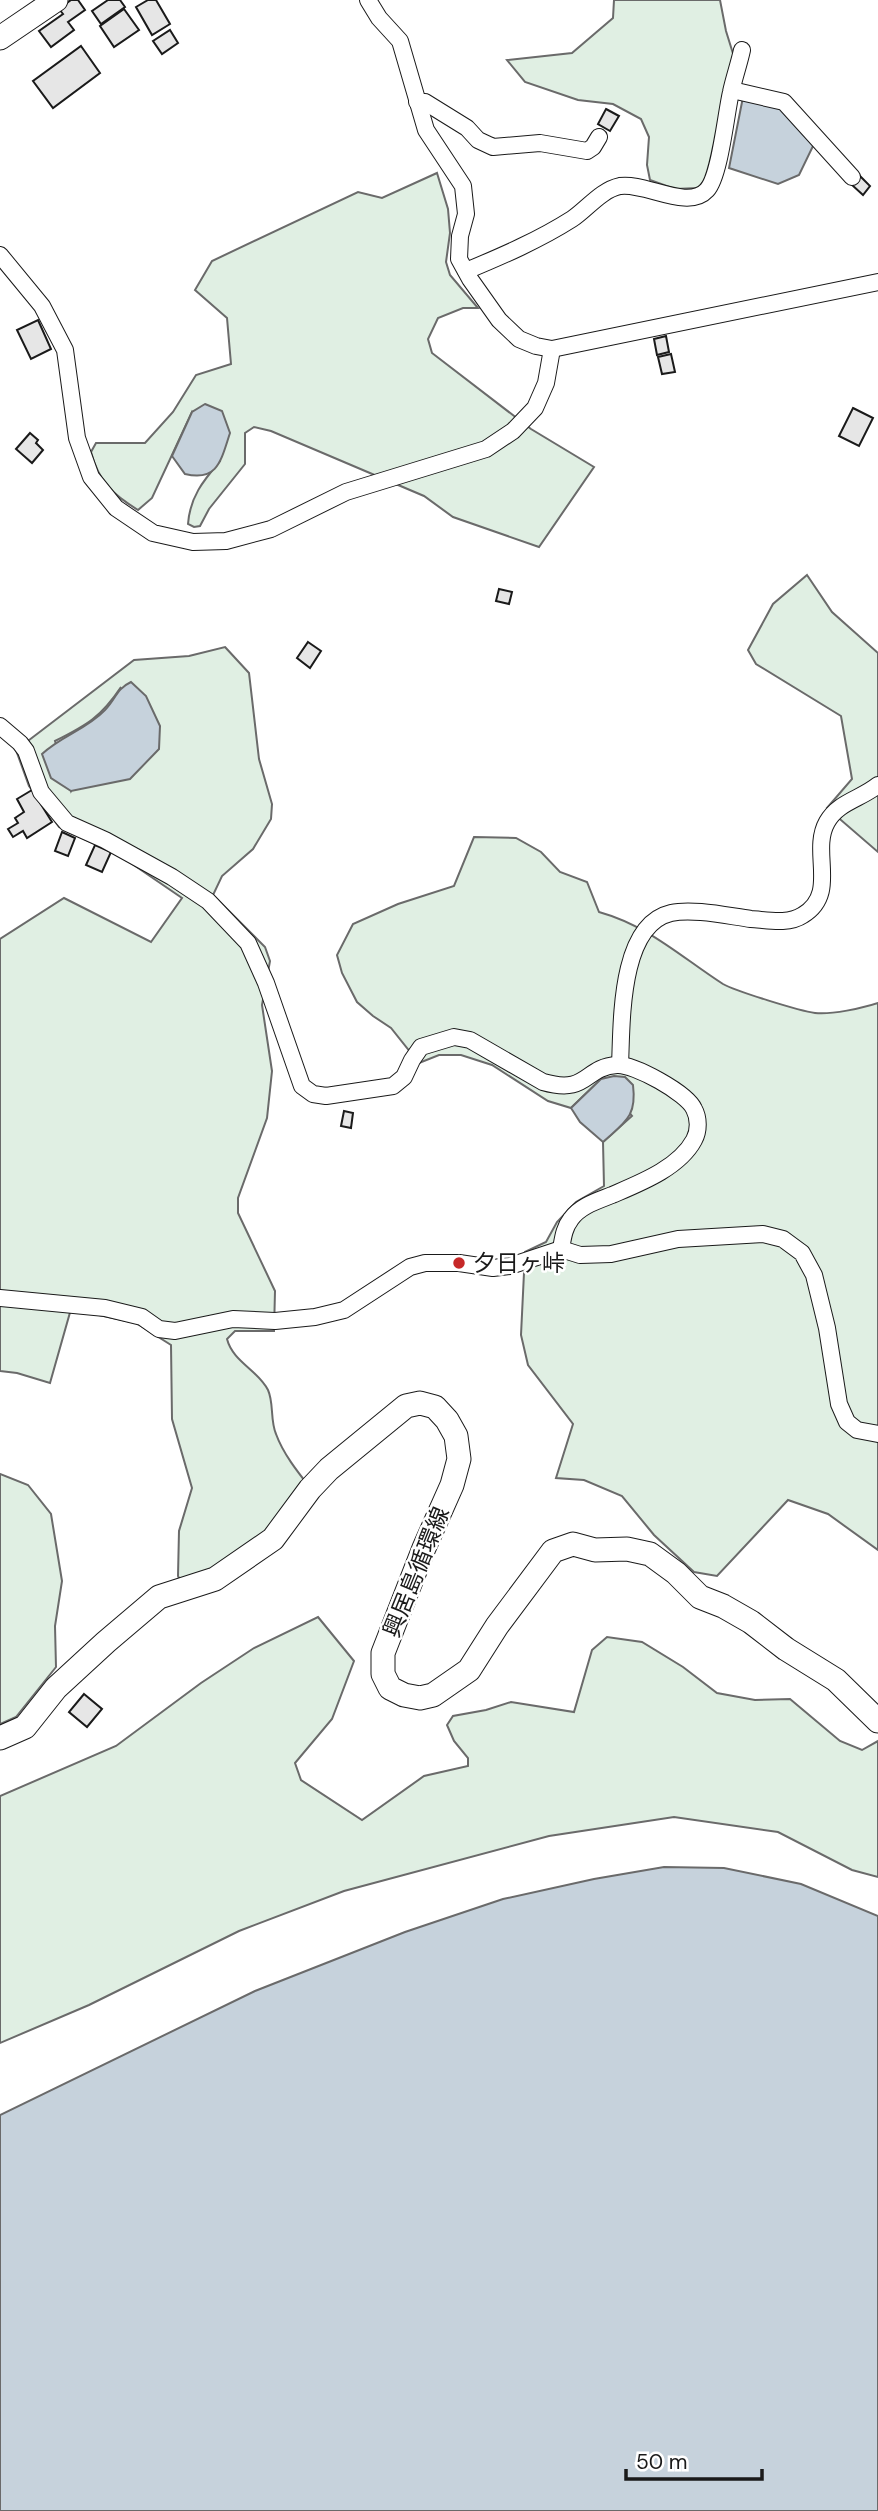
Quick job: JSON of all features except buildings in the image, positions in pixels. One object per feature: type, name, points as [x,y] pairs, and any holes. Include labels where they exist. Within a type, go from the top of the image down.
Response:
[{"type":"main road","points":[[0,38],[56,0]]},
{"type":"main road","name":"興居島循環線","points":[[0,1738],[25,1727],[56,1688],[159,1597],[215,1579],[273,1539],[310,1489],[329,1469],[406,1406],[420,1403],[435,1407],[447,1420],[456,1436],[459,1459],[452,1485],[383,1653],[383,1674],[390,1688],[404,1695],[420,1698],[433,1695],[469,1670],[497,1626],[553,1550],[573,1544],[595,1550],[627,1549],[650,1554],[676,1573],[700,1597],[751,1622],[786,1649],[836,1680],[878,1721]]},
{"type":"street","points":[[369,0],[379,18],[400,41],[426,130],[463,186],[466,214],[460,236],[459,258],[499,320],[519,339],[552,349],[878,282]]},
{"type":"street","points":[[466,271],[543,236],[574,218],[617,186],[631,185],[686,198],[701,195],[713,180],[742,50]]},
{"type":"street","points":[[732,90],[784,102],[852,177]]},
{"type":"street","points":[[417,102],[425,102],[467,128],[478,140],[493,147],[540,143],[587,150],[593,147],[599,136]]},
{"type":"street","points":[[0,255],[43,306],[65,350],[77,438],[91,477],[116,508],[153,533],[193,542],[226,541],[271,529],[346,492],[486,449],[513,431],[535,408],[546,383],[552,349]]},
{"type":"street","points":[[0,726],[26,751],[41,792],[67,823],[105,840],[172,877],[208,901],[248,943],[266,983],[302,1086],[313,1094],[326,1096],[393,1086],[404,1077],[421,1047],[454,1037],[470,1040],[543,1082],[555,1086],[576,1085],[608,1066],[620,1065],[681,1094],[694,1107],[697,1120],[697,1134],[688,1151],[673,1164],[624,1190],[587,1205],[572,1217],[565,1230],[561,1249]]},
{"type":"street","points":[[620,1065],[625,986],[632,953],[646,928],[670,913],[690,912],[779,922],[802,917],[816,904],[823,885],[821,838],[827,821],[842,805],[878,785]]},
{"type":"street","points":[[0,1298],[104,1308],[142,1317],[159,1329],[175,1331],[233,1319],[275,1321],[316,1317],[344,1310],[410,1266],[425,1263],[459,1263],[493,1268],[510,1266],[561,1249],[580,1255],[611,1254],[678,1240],[763,1234],[783,1239],[802,1253],[814,1275],[827,1328],[839,1404],[847,1422],[858,1430],[878,1434]]},
{"type":"green space","points":[[614,0],[720,0],[735,60],[710,173],[698,188],[675,189],[650,180],[647,165],[649,137],[641,119],[613,104],[578,100],[525,82],[507,60],[572,53],[613,18]]},
{"type":"green space","points":[[437,173],[448,209],[450,233],[446,262],[450,275],[478,308],[463,308],[438,318],[428,339],[432,353],[531,429],[594,467],[539,547],[453,517],[424,496],[271,431],[254,427],[245,433],[245,464],[209,509],[200,526],[194,527],[188,524],[195,497],[220,461],[192,412],[152,498],[138,510],[114,493],[94,462],[91,452],[96,443],[145,443],[173,412],[196,375],[231,364],[227,318],[195,290],[212,261],[358,192],[382,198]]},
{"type":"green space","points":[[807,575],[832,612],[878,653],[878,852],[827,808],[852,779],[841,716],[756,664],[748,650],[773,604]]},
{"type":"green space","points":[[225,647],[249,673],[259,759],[272,804],[271,819],[253,849],[222,876],[213,895],[265,947],[270,961],[262,1005],[272,1071],[267,1118],[238,1198],[238,1213],[275,1291],[274,1331],[235,1331],[227,1339],[235,1354],[268,1390],[274,1429],[279,1442],[293,1466],[315,1494],[188,1597],[178,1576],[179,1531],[192,1488],[172,1419],[171,1345],[136,1323],[71,1309],[50,1383],[0,1371],[0,939],[64,898],[151,942],[182,898],[122,857],[59,827],[29,786],[16,750],[134,660],[189,656]],"holes":[[[121,687],[71,791],[55,741],[92,719],[107,706]]]},
{"type":"green space","points":[[474,837],[516,838],[541,852],[560,872],[587,882],[599,912],[634,925],[730,987],[815,1013],[838,1012],[878,1003],[878,1550],[828,1514],[788,1500],[717,1576],[694,1572],[654,1535],[622,1496],[584,1480],[556,1478],[573,1424],[528,1365],[521,1335],[525,1252],[546,1242],[557,1222],[576,1202],[604,1186],[603,1142],[632,1116],[601,1079],[571,1108],[548,1101],[492,1065],[461,1055],[439,1055],[419,1063],[391,1028],[357,1002],[342,973],[337,955],[353,924],[398,904],[454,886]]},
{"type":"green space","points":[[0,1474],[28,1485],[51,1514],[62,1581],[55,1626],[56,1667],[16,1717],[0,1724]]},
{"type":"green space","points":[[318,1617],[354,1661],[332,1719],[295,1763],[301,1780],[362,1820],[424,1776],[468,1766],[468,1758],[454,1741],[447,1725],[453,1716],[511,1702],[574,1712],[592,1650],[607,1637],[642,1642],[683,1667],[717,1693],[755,1700],[790,1699],[840,1741],[862,1750],[878,1741],[878,1877],[852,1870],[778,1832],[674,1817],[549,1836],[344,1891],[239,1931],[89,2005],[0,2043],[0,1796],[116,1746],[201,1683],[254,1648]]},
{"type":"shaded area","points":[[743,97],[783,107],[815,142],[799,175],[778,184],[729,168]]},
{"type":"shaded area","points":[[205,404],[222,411],[230,433],[221,460],[211,472],[196,476],[185,474],[172,456],[192,412]]},
{"type":"shaded area","points":[[131,682],[146,696],[160,726],[159,749],[130,779],[71,791],[51,778],[42,754],[98,717],[122,688]]},
{"type":"shaded area","points":[[625,1077],[633,1085],[633,1105],[628,1118],[603,1142],[580,1122],[571,1108],[601,1079]]},
{"type":"shaded area","points":[[664,1867],[724,1868],[801,1884],[878,1916],[878,2511],[0,2511],[0,2115],[255,1991],[405,1932],[503,1899]]},
{"type":"place","name":"夕日ヶ峠","points":[[459,1263]]}]
